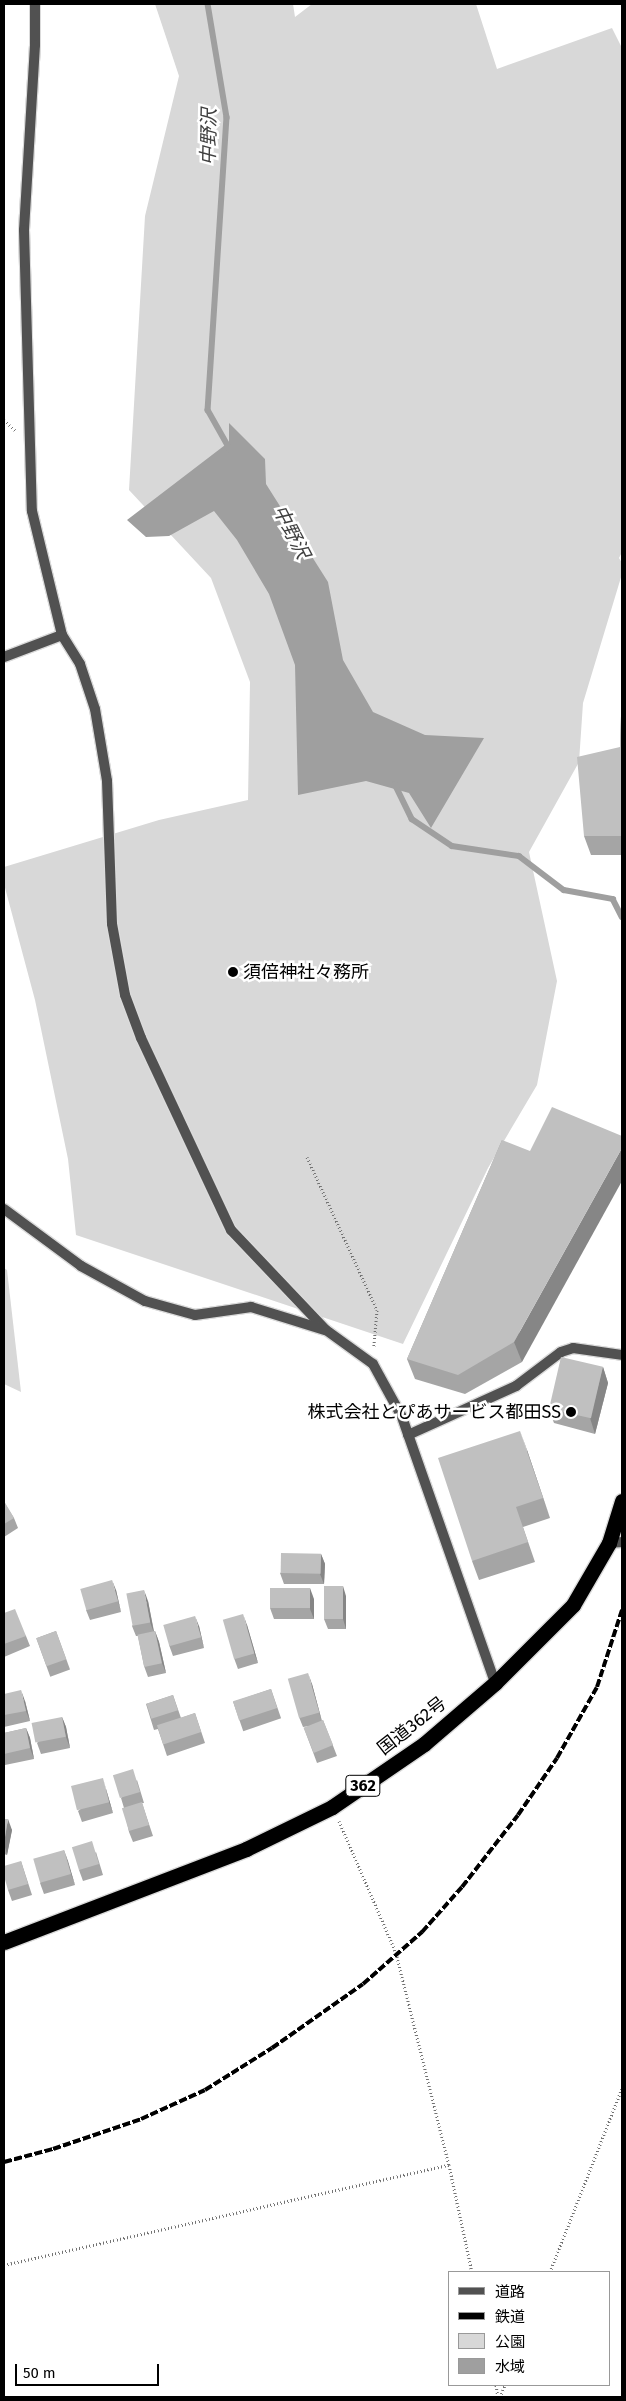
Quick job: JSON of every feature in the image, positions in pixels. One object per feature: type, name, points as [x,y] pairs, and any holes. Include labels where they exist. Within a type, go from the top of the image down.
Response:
[{"type":"highway","name":"国道362号","points":[[4,1942],[246,1849],[332,1807],[424,1744],[495,1683],[573,1606],[616,1542],[622,1501]]},
{"type":"street","points":[[34,4],[34,45],[24,230],[32,511],[62,635],[80,664],[95,709],[107,781],[112,924],[125,995],[141,1038],[231,1230],[326,1330],[373,1364],[402,1417],[495,1683]]},
{"type":"street","points":[[4,657],[62,635]]},
{"type":"street","points":[[4,1209],[81,1266],[145,1301],[196,1315],[251,1307],[326,1330]]},
{"type":"street","points":[[408,1434],[503,1393],[561,1352],[574,1348],[622,1355]]},
{"type":"path","points":[[307,1157],[377,1310],[373,1364]]},
{"type":"path","points":[[332,1807],[396,1953],[449,2165],[472,2271]]},
{"type":"path","points":[[550,2271],[622,2088]]},
{"type":"path","points":[[4,2265],[449,2165]]},
{"type":"green space","points":[[155,4],[293,4],[295,17],[312,4],[476,4],[497,69],[612,28],[622,48],[622,552],[619,558],[622,563],[622,574],[583,703],[579,762],[529,852],[557,981],[537,1085],[488,1168],[403,1344],[76,1235],[68,1159],[35,1000],[4,884],[4,867],[159,820],[248,800],[250,682],[211,578],[129,490],[145,216],[179,76]]},
{"type":"green space","points":[[4,1268],[7,1270],[21,1392],[4,1384]]},
{"type":"water","points":[[229,423],[265,459],[266,484],[328,582],[343,660],[373,712],[425,735],[484,738],[431,828],[409,793],[366,781],[298,795],[295,665],[269,594],[237,540],[214,511],[169,536],[146,537],[127,520],[229,442]]},
{"type":"building","points":[[622,684],[622,836],[584,836],[577,757],[620,747]]},
{"type":"building","points":[[552,1107],[622,1136],[622,1148],[514,1342],[458,1375],[407,1359],[502,1140],[530,1151]]},
{"type":"building","points":[[561,1357],[603,1367],[591,1418],[549,1409]]},
{"type":"building","points":[[520,1431],[543,1498],[516,1507],[528,1542],[472,1561],[438,1458]]},
{"type":"building","points":[[4,1501],[14,1518],[4,1524]]},
{"type":"building","points":[[281,1553],[321,1554],[321,1574],[281,1573]]},
{"type":"building","points":[[112,1580],[118,1601],[86,1610],[80,1589]]},
{"type":"building","points":[[324,1586],[343,1586],[343,1619],[324,1619]]},
{"type":"building","points":[[270,1588],[310,1588],[310,1608],[270,1608]]},
{"type":"building","points":[[144,1590],[150,1622],[133,1626],[126,1593]]},
{"type":"building","points":[[15,1609],[26,1636],[4,1644],[4,1613]]},
{"type":"building","points":[[243,1614],[254,1653],[234,1659],[223,1620]]},
{"type":"building","points":[[195,1616],[201,1637],[169,1646],[163,1625]]},
{"type":"building","points":[[56,1631],[66,1659],[47,1666],[36,1638]]},
{"type":"building","points":[[155,1631],[162,1663],[144,1667],[137,1635]]},
{"type":"building","points":[[308,1673],[319,1712],[299,1718],[288,1679]]},
{"type":"building","points":[[271,1689],[277,1708],[239,1720],[233,1701]]},
{"type":"building","points":[[21,1690],[26,1711],[4,1715],[4,1694]]},
{"type":"building","points":[[173,1695],[178,1710],[151,1719],[146,1704]]},
{"type":"building","points":[[195,1713],[201,1732],[163,1744],[157,1725]]},
{"type":"building","points":[[62,1717],[66,1737],[35,1743],[32,1723]]},
{"type":"building","points":[[323,1720],[333,1745],[314,1753],[304,1728]]},
{"type":"building","points":[[26,1728],[30,1748],[4,1754],[4,1733]]},
{"type":"building","points":[[133,1769],[140,1792],[120,1798],[113,1775]]},
{"type":"building","points":[[103,1778],[109,1802],[77,1810],[71,1786]]},
{"type":"building","points":[[142,1802],[149,1825],[129,1831],[122,1808]]},
{"type":"building","points":[[4,1819],[8,1819],[4,1843]]},
{"type":"building","points":[[92,1841],[99,1864],[79,1870],[72,1847]]},
{"type":"building","points":[[64,1850],[71,1874],[40,1883],[33,1859]]},
{"type":"building","points":[[21,1861],[28,1884],[8,1890],[4,1876],[4,1866]]},
{"type":"waterway","name":"中野沢","points":[[208,4],[227,117],[208,410],[230,449]]},
{"type":"waterway","name":"中野沢","points":[[395,784],[412,819],[452,846],[519,856],[564,890],[613,899],[622,917]]},
{"type":"railway","points":[[4,2162],[53,2149],[141,2119],[205,2090],[272,2048],[363,1984],[422,1932],[462,1887],[518,1815],[557,1758],[597,1687],[622,1610]]},
{"type":"place","name":"須倍神社々務所","points":[[233,972]]},
{"type":"place","name":"株式会社とぴあサービス都田SS","points":[[571,1412]]}]
